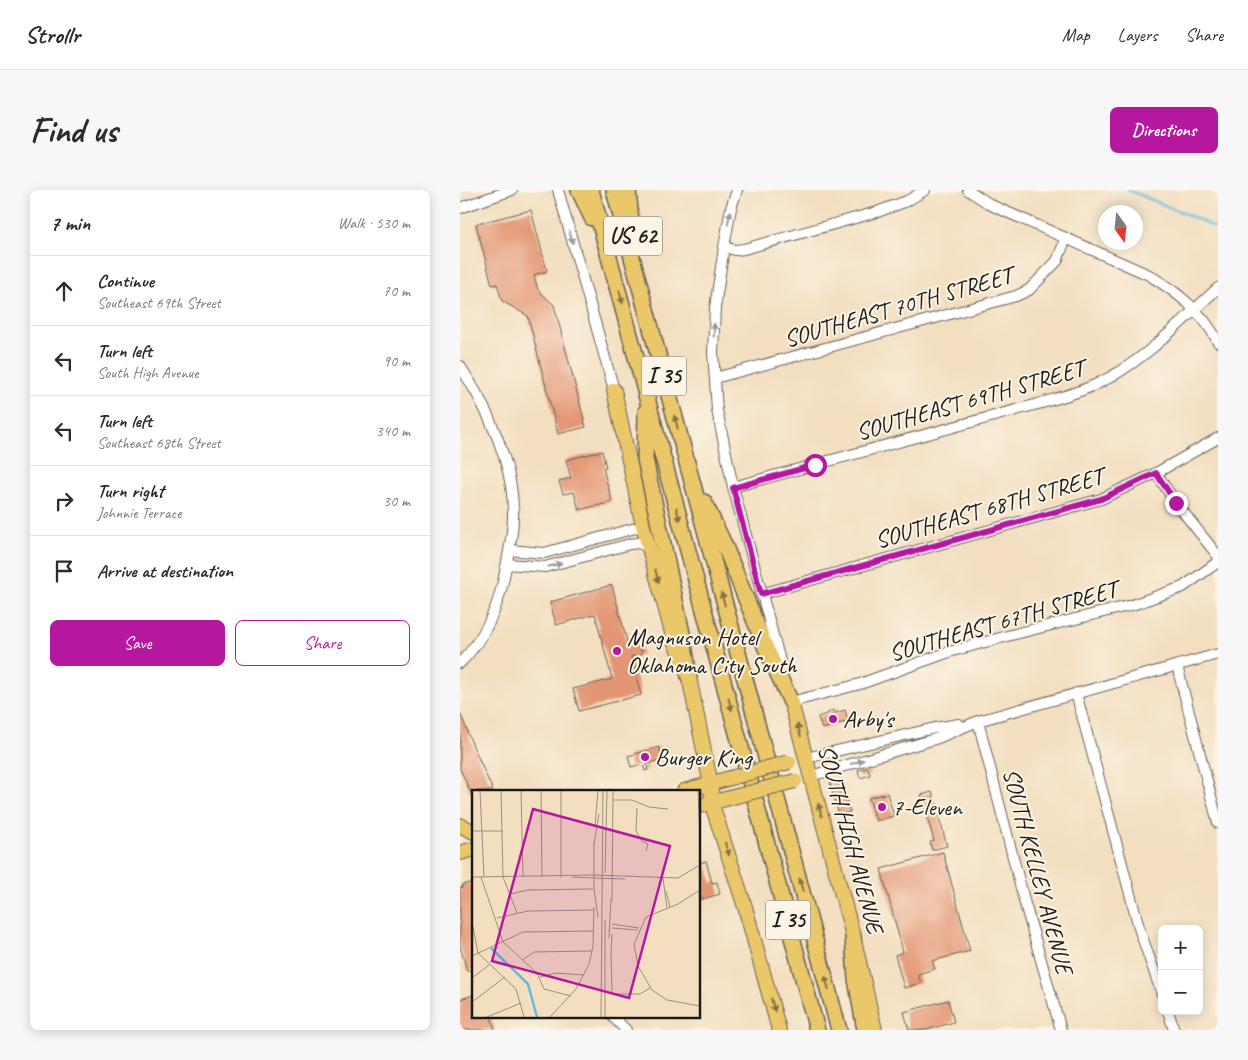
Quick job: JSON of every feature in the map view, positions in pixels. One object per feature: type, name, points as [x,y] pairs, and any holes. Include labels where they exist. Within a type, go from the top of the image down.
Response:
[{"type":"highway","name":"US 62","points":[[579,190],[608,250]]},
{"type":"highway","name":"I 35","points":[[592,190],[817,1030]]},
{"type":"highway","name":"I 35","points":[[614,190],[839,1030]]},
{"type":"highway","name":"US 62","points":[[628,190],[638,282]]},
{"type":"highway","points":[[646,392],[645,459],[683,638],[689,677]]},
{"type":"highway","points":[[689,469],[724,544],[764,646],[791,702]]},
{"type":"highway","points":[[853,936],[856,979],[865,1030]]},
{"type":"main road","points":[[614,390],[643,526],[674,640],[689,677],[710,783],[706,804]]},
{"type":"main road","name":"SOUTH HIGH AVENUE","points":[[791,702],[876,1030]]},
{"type":"main road","points":[[687,790],[806,758]]},
{"type":"main road","points":[[706,804],[811,776]]},
{"type":"main road","points":[[706,804],[714,811],[754,936],[780,1030]]},
{"type":"main road","points":[[460,826],[472,831]]},
{"type":"main road","points":[[460,837],[472,833]]},
{"type":"street","points":[[460,208],[512,190]]},
{"type":"street","points":[[558,190],[614,390]]},
{"type":"street","name":"SOUTH HIGH AVENUE","points":[[737,190],[731,208],[715,308],[713,352],[717,410],[733,488],[791,702]]},
{"type":"street","points":[[724,247],[735,250],[744,249],[877,212],[907,201],[925,190]]},
{"type":"street","points":[[968,190],[991,205],[1149,275],[1181,296],[1195,309],[1218,342]]},
{"type":"street","name":"SOUTHEAST 70TH STREET","points":[[715,378],[1016,296],[1029,290],[1057,261],[1066,238]]},
{"type":"street","name":"SOUTHEAST 69TH STREET","points":[[733,488],[1069,395],[1098,384],[1121,371],[1154,347],[1218,288]]},
{"type":"street","points":[[460,366],[480,399],[498,439],[508,474],[513,507],[513,524],[501,593],[486,630],[460,663]]},
{"type":"street","name":"SOUTHEAST 68TH STREET","points":[[761,594],[1101,499],[1156,473],[1218,438]]},
{"type":"street","points":[[1156,473],[1176,503],[1218,556]]},
{"type":"street","points":[[509,550],[544,553],[643,526]]},
{"type":"street","points":[[507,564],[545,567],[630,544],[639,543],[649,548]]},
{"type":"street","name":"SOUTHEAST 67TH STREET","points":[[791,702],[860,684],[958,650],[1132,605],[1183,587],[1218,562]]},
{"type":"street","points":[[811,776],[938,738],[978,722],[1218,654]]},
{"type":"street","points":[[1177,666],[1218,823]]},
{"type":"street","points":[[1076,694],[1140,932],[1158,983]]},
{"type":"street","points":[[806,758],[935,728],[978,722]]},
{"type":"street","name":"SOUTH KELLEY AVENUE","points":[[978,722],[1025,904],[1061,1030]]},
{"type":"street","points":[[1169,1015],[1174,1030]]},
{"type":"street","points":[[614,1018],[626,1030]]},
{"type":"building","points":[[531,210],[547,271],[534,275],[538,290],[554,305],[586,427],[558,434],[528,316],[502,301],[497,284],[492,285],[476,224]]},
{"type":"building","points":[[602,451],[606,467],[603,468],[612,502],[579,510],[574,492],[563,494],[559,481],[571,478],[566,460]]},
{"type":"building","name":"Magnuson Hotel Oklahoma City South","points":[[612,585],[628,645],[639,642],[642,654],[631,657],[641,695],[579,711],[573,689],[612,679],[595,614],[556,625],[550,602]]},
{"type":"building","name":"Arby's","points":[[834,710],[835,713],[845,710],[848,721],[822,729],[818,717]]},
{"type":"building","points":[[460,713],[493,790],[472,790],[472,796],[460,769]]},
{"type":"building","name":"Burger King","points":[[659,747],[663,759],[647,764],[648,770],[645,771],[643,764],[631,767],[628,756]]},
{"type":"building","points":[[868,768],[870,775],[860,778],[858,770]]},
{"type":"building","points":[[841,780],[850,812],[839,815],[830,783]]},
{"type":"building","points":[[932,792],[947,846],[932,850],[930,842],[934,841],[921,795]]},
{"type":"building","name":"7-Eleven","points":[[887,793],[894,816],[876,821],[869,798]]},
{"type":"building","points":[[943,852],[970,951],[932,961],[935,969],[918,974],[921,983],[904,988],[895,955],[903,952],[881,869]]},
{"type":"building","points":[[706,861],[712,883],[717,882],[720,894],[700,900],[700,863]]},
{"type":"building","points":[[472,882],[472,970],[467,971],[460,946],[460,888],[463,887],[462,885]]},
{"type":"building","points":[[472,996],[472,1018],[492,1018],[495,1030],[460,1030],[460,999]]},
{"type":"building","points":[[948,1000],[954,1022],[926,1030],[909,1030],[904,1012]]},
{"type":"waterway","points":[[1128,190],[1218,229]]},
{"type":"place","name":"Magnuson Hotel Oklahoma City South","points":[[617,651]]},
{"type":"place","name":"Arby's","points":[[833,719]]},
{"type":"place","name":"Burger King","points":[[645,757]]},
{"type":"place","name":"7-Eleven","points":[[882,807]]},
{"type":"route","points":[[815,465],[733,488],[761,594],[1101,499],[1156,473],[1176,503]]}]
